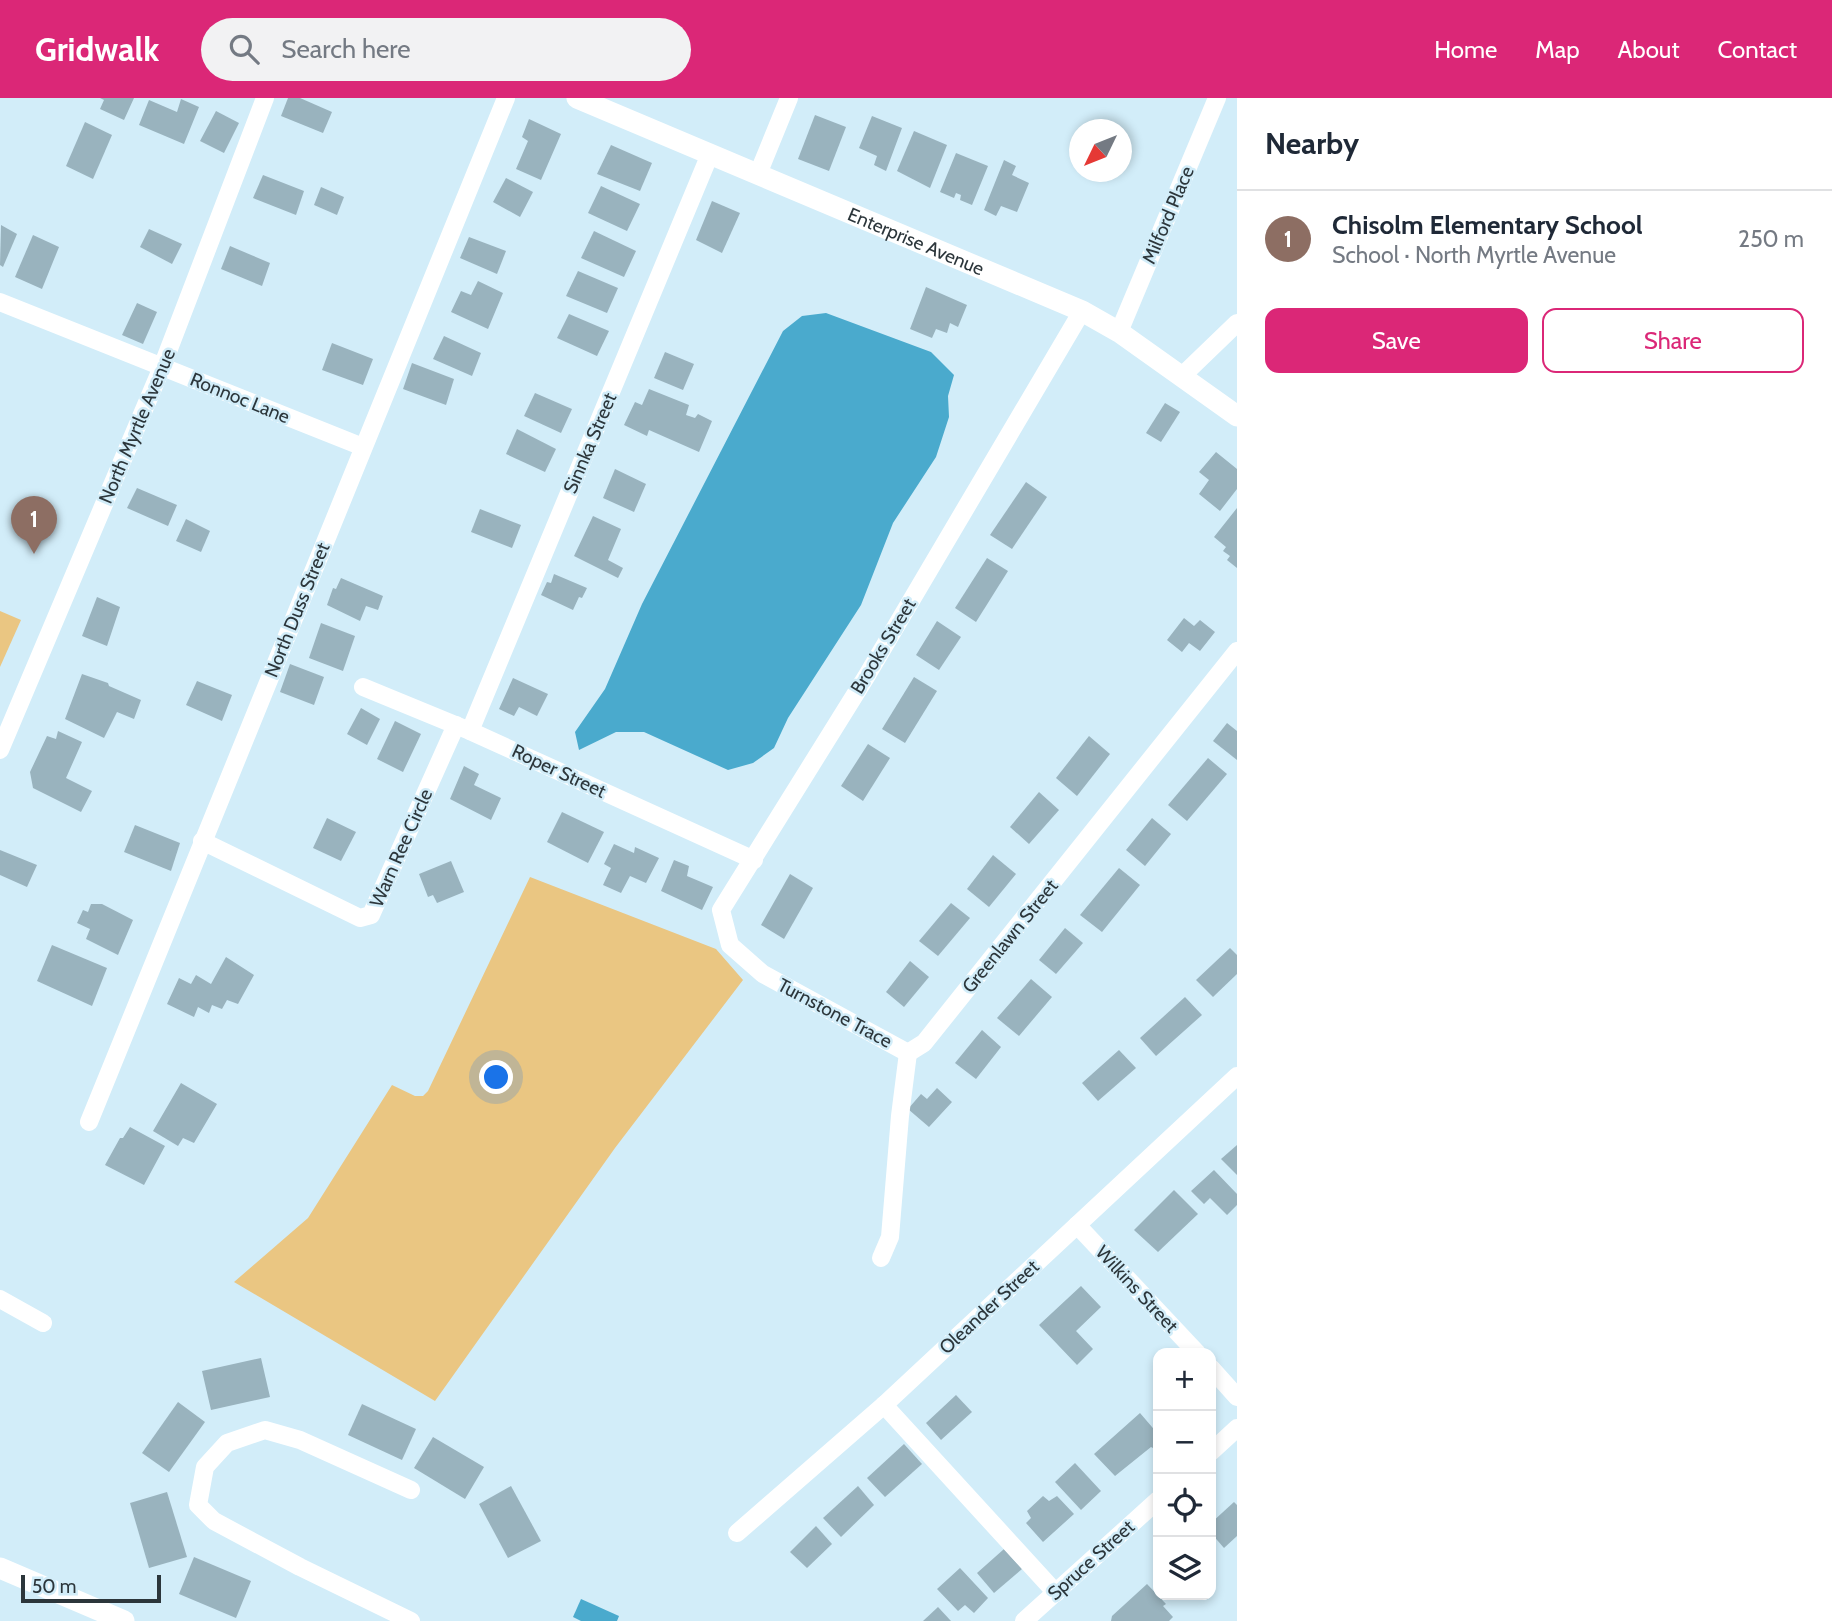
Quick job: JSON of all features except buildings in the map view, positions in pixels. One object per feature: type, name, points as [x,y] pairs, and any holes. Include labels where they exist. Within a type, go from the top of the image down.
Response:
[{"type":"street","name":"North Duss Street","points":[[89,1122],[506,98]]},
{"type":"street","name":"Enterprise Avenue","points":[[577,98],[1082,311],[1119,332],[1237,416]]},
{"type":"street","points":[[758,174],[789,98]]},
{"type":"street","name":"Milford Place","points":[[1119,332],[1217,98]]},
{"type":"street","name":"North Myrtle Avenue","points":[[0,750],[162,367],[261,99]]},
{"type":"street","name":"Sinnka Street","points":[[463,728],[710,154]]},
{"type":"street","name":"Ronnoc Lane","points":[[0,302],[363,447]]},
{"type":"street","name":"Brooks Street","points":[[763,974],[730,945],[721,910],[866,677],[1082,311]]},
{"type":"street","points":[[1182,376],[1237,323]]},
{"type":"street","name":"Greenlawn Street","points":[[908,1053],[924,1043],[1237,651]]},
{"type":"street","name":"Roper Street","points":[[363,687],[463,728],[754,860]]},
{"type":"street","name":"Warn Ree Circle","points":[[202,841],[360,918],[371,915],[463,728]]},
{"type":"street","name":"Turnstone Trace","points":[[763,974],[908,1053]]},
{"type":"street","points":[[881,1258],[890,1237],[908,1053]]},
{"type":"street","name":"Oleander Street","points":[[737,1533],[884,1405],[1237,1076]]},
{"type":"street","name":"Wilkins Street","points":[[1077,1225],[1192,1348]]},
{"type":"street","points":[[0,1299],[43,1323]]},
{"type":"street","points":[[1216,1374],[1237,1397]]},
{"type":"street","points":[[884,1405],[1056,1593]]},
{"type":"street","points":[[1216,1447],[1237,1428]]},
{"type":"street","points":[[411,1490],[300,1440],[265,1430],[227,1443],[205,1467],[198,1505],[215,1521],[300,1567],[411,1621]]},
{"type":"street","name":"Spruce Street","points":[[1024,1621],[1153,1505]]},
{"type":"street","points":[[0,1568],[124,1621]]},
{"type":"shaded area","points":[[0,611],[21,620],[0,667]]},
{"type":"shaded area","points":[[530,877],[716,949],[743,980],[615,1148],[435,1401],[234,1282],[308,1218],[392,1085],[415,1096],[423,1096],[428,1091]]},
{"type":"water","points":[[826,313],[931,352],[954,375],[948,396],[949,417],[936,457],[893,523],[861,605],[788,718],[774,748],[753,763],[728,770],[644,732],[616,732],[579,750],[575,732],[605,689],[642,604],[783,331],[802,316]]},
{"type":"water","points":[[581,1599],[619,1616],[617,1621],[581,1621],[573,1617]]},
{"type":"place","name":"Chisolm Elementary School","points":[[34,554]]}]
